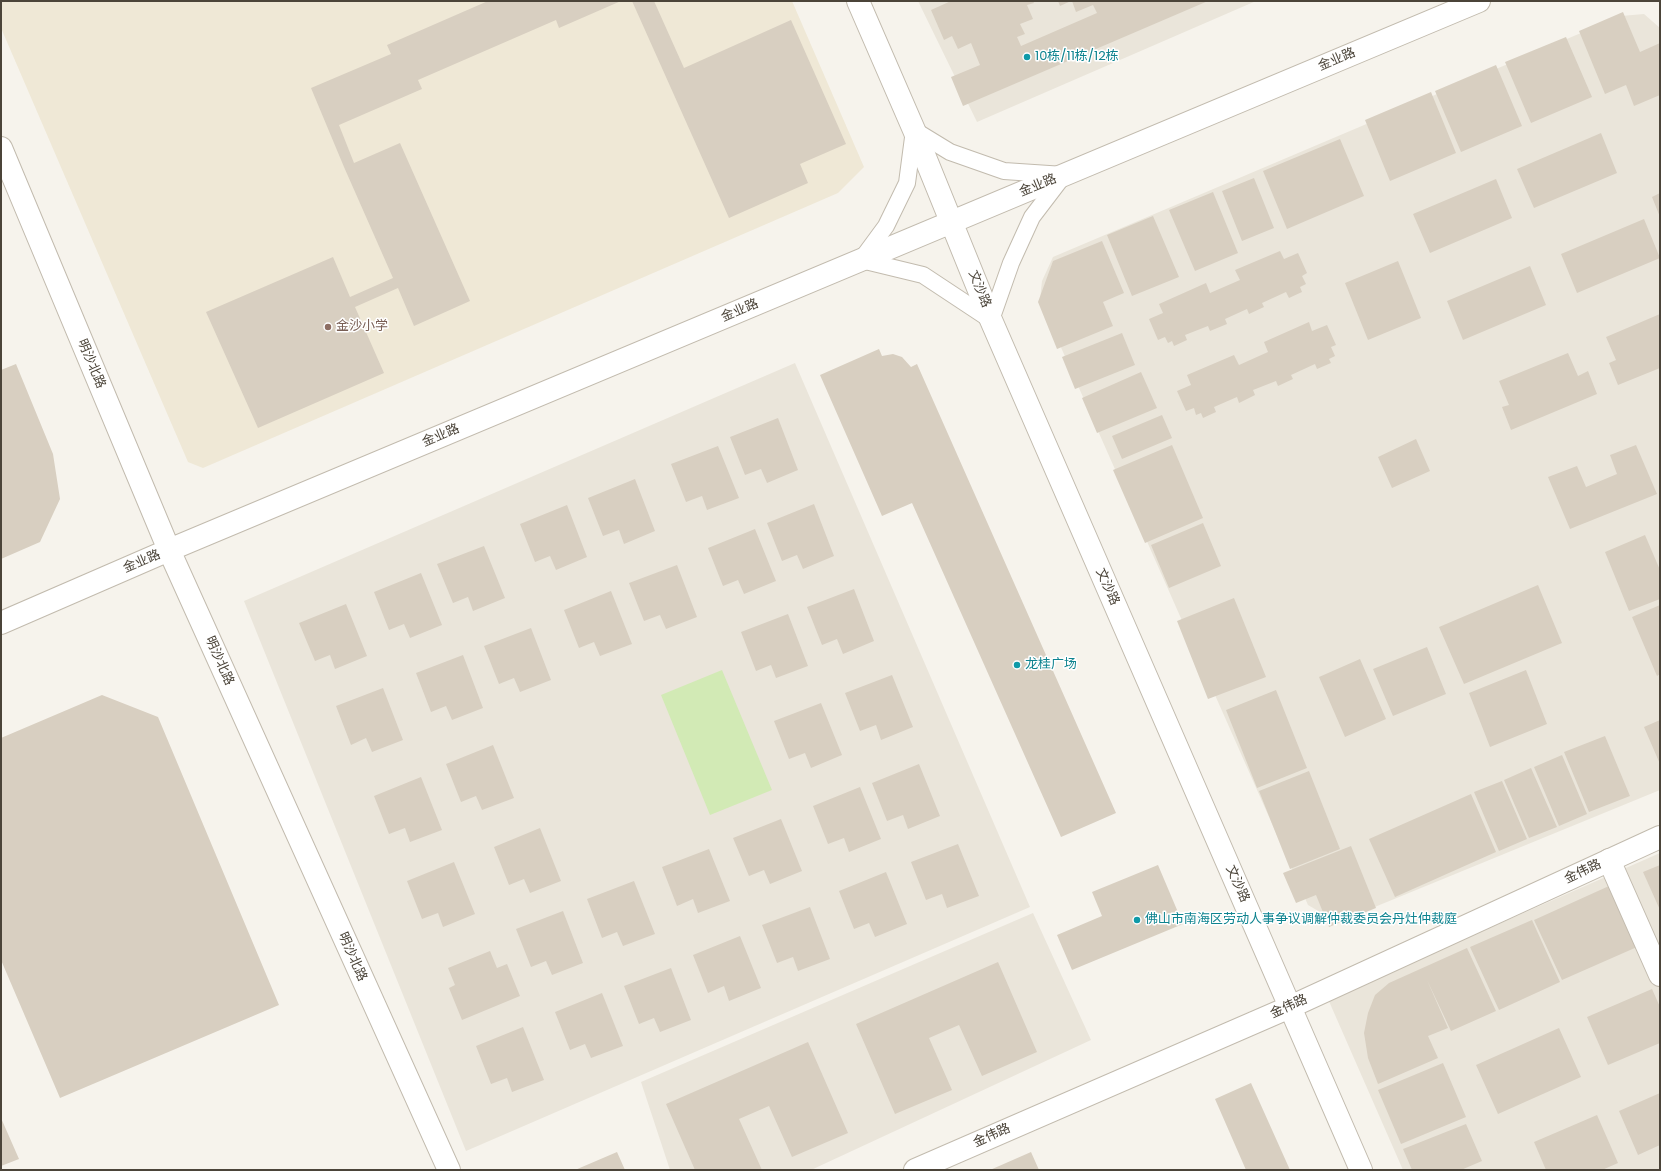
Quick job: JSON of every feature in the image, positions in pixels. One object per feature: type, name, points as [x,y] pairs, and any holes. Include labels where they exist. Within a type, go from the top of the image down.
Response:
[{"type":"street","name":"文沙路","points":[[858,1],[952,221],[991,320],[1361,1170]]},
{"type":"street","name":"金业路","points":[[1,623],[169,550],[1479,1]]},
{"type":"street","name":"明沙北路","points":[[1,148],[169,550],[449,1170]]},
{"type":"street","name":"金伟路","points":[[915,1170],[1290,1007],[1660,837]]},
{"type":"street","points":[[1609,860],[1660,975]]},
{"type":"lane","points":[[914,130],[950,152],[1004,171],[1064,175],[1032,217],[1011,263],[991,320],[923,275],[861,260],[886,226],[907,183],[914,130]]},
{"type":"shaded area","name":"金沙小学","points":[[1,1],[792,1],[864,167],[838,193],[203,468],[188,462],[1,28]]},
{"type":"shaded area","points":[[918,1],[1256,1],[977,122]]},
{"type":"shaded area","points":[[1644,14],[1660,28],[1660,790],[1343,920],[1320,912],[1308,905],[1040,300],[1042,281],[1053,257],[1621,16]]},
{"type":"shaded area","points":[[795,363],[1030,907],[466,1151],[244,601]]},
{"type":"shaded area","points":[[1660,853],[1660,1170],[1403,1170],[1328,999]]},
{"type":"shaded area","points":[[1033,913],[1091,1040],[811,1170],[670,1170],[641,1082]]},
{"type":"green space","points":[[722,670],[772,790],[710,815],[661,695]]},
{"type":"building","points":[[488,1],[621,1],[559,28],[556,20],[418,80],[422,89],[339,125],[354,163],[400,143],[470,301],[414,326],[398,288],[355,307],[384,373],[258,428],[206,312],[333,257],[350,297],[393,278],[311,88],[391,54],[387,45]]},
{"type":"building","points":[[632,1],[654,1],[684,68],[791,20],[846,144],[800,164],[808,183],[729,218]]},
{"type":"building","name":"10栋/11栋/12栋","points":[[951,1],[1033,1],[1034,3],[1027,5],[1033,19],[1020,24],[1025,34],[1017,37],[1021,46],[1097,13],[1093,5],[1076,12],[1072,1],[1208,1],[963,106],[951,77],[980,65],[971,43],[958,49],[952,36],[944,40],[931,10]]},
{"type":"building","points":[[1058,1],[1071,1],[1060,6]]},
{"type":"building","points":[[1623,12],[1640,52],[1660,43],[1660,95],[1634,106],[1626,85],[1605,94],[1579,31]]},
{"type":"building","points":[[1566,37],[1592,97],[1531,123],[1505,62]]},
{"type":"building","points":[[1496,65],[1522,126],[1461,152],[1435,91]]},
{"type":"building","points":[[1431,92],[1456,153],[1390,181],[1365,120]]},
{"type":"building","points":[[1601,133],[1617,173],[1534,208],[1517,169]]},
{"type":"building","points":[[1340,139],[1364,196],[1287,229],[1263,171]]},
{"type":"building","points":[[1254,178],[1274,228],[1242,241],[1222,191]]},
{"type":"building","points":[[1496,179],[1512,218],[1430,253],[1413,214]]},
{"type":"building","points":[[1213,192],[1238,253],[1195,271],[1169,210]]},
{"type":"building","points":[[1660,193],[1660,217],[1652,197]]},
{"type":"building","points":[[1153,216],[1179,277],[1132,296],[1107,235]]},
{"type":"building","points":[[1644,219],[1660,258],[1577,293],[1561,254]]},
{"type":"building","points":[[1102,241],[1124,293],[1103,302],[1113,326],[1057,349],[1038,302],[1053,261]]},
{"type":"building","points":[[1280,251],[1284,259],[1298,253],[1307,273],[1302,276],[1306,284],[1300,287],[1302,292],[1289,298],[1286,292],[1262,303],[1264,307],[1249,314],[1247,309],[1225,319],[1227,324],[1210,331],[1208,326],[1185,335],[1187,340],[1174,346],[1172,341],[1168,343],[1165,337],[1158,340],[1149,319],[1163,313],[1159,304],[1206,283],[1210,293],[1240,280],[1235,270]]},
{"type":"building","points":[[1398,261],[1421,318],[1368,340],[1345,283]]},
{"type":"building","points":[[1530,266],[1546,305],[1463,340],[1447,301]]},
{"type":"building","points":[[1660,314],[1660,368],[1618,385],[1609,363],[1616,360],[1606,337]]},
{"type":"building","points":[[1309,322],[1312,331],[1327,325],[1336,345],[1331,347],[1335,356],[1329,359],[1331,363],[1317,369],[1315,364],[1291,375],[1293,379],[1278,386],[1276,381],[1253,390],[1255,395],[1239,403],[1237,397],[1214,407],[1216,412],[1203,418],[1201,413],[1196,415],[1194,408],[1186,411],[1177,391],[1191,385],[1187,375],[1234,355],[1239,365],[1268,352],[1264,342]]},
{"type":"building","points":[[1122,333],[1135,365],[1075,389],[1062,357]]},
{"type":"building","name":"龙桂广场","points":[[879,349],[882,356],[893,354],[902,357],[911,367],[917,364],[1116,813],[1061,837],[912,503],[882,516],[820,375]]},
{"type":"building","points":[[1568,353],[1578,376],[1588,371],[1597,394],[1511,430],[1502,407],[1509,405],[1499,381]]},
{"type":"building","points":[[16,364],[53,454],[60,499],[40,542],[1,559],[1,370]]},
{"type":"building","points":[[1141,372],[1157,408],[1097,433],[1082,398]]},
{"type":"building","points":[[1162,415],[1172,438],[1122,459],[1112,436]]},
{"type":"building","points":[[778,418],[798,470],[767,483],[761,469],[745,475],[730,437]]},
{"type":"building","points":[[1416,439],[1430,471],[1392,488],[1378,457]]},
{"type":"building","points":[[1172,445],[1203,518],[1145,543],[1113,470]]},
{"type":"building","points":[[1636,445],[1657,494],[1570,529],[1548,477],[1577,466],[1586,487],[1617,474],[1610,455]]},
{"type":"building","points":[[718,446],[739,498],[707,510],[702,496],[686,502],[671,464]]},
{"type":"building","points":[[635,479],[655,531],[624,544],[619,530],[603,536],[588,498]]},
{"type":"building","points":[[814,504],[834,556],[803,569],[797,555],[782,561],[767,523]]},
{"type":"building","points":[[567,505],[587,557],[556,570],[550,556],[535,562],[520,524]]},
{"type":"building","points":[[1203,523],[1221,566],[1169,588],[1151,545]]},
{"type":"building","points":[[755,529],[776,581],[744,594],[738,580],[723,586],[708,548]]},
{"type":"building","points":[[1645,535],[1660,570],[1660,599],[1629,611],[1605,552]]},
{"type":"building","points":[[484,546],[505,598],[473,611],[468,597],[453,603],[437,564]]},
{"type":"building","points":[[677,565],[697,617],[666,629],[660,615],[644,621],[629,583]]},
{"type":"building","points":[[421,573],[442,625],[410,638],[404,624],[389,630],[374,592]]},
{"type":"building","points":[[1538,585],[1562,643],[1464,684],[1439,627]]},
{"type":"building","points":[[854,589],[874,641],[843,654],[837,639],[822,645],[807,607]]},
{"type":"building","points":[[611,591],[632,644],[600,656],[594,642],[579,648],[564,610]]},
{"type":"building","points":[[1234,598],[1266,677],[1208,699],[1177,621]]},
{"type":"building","points":[[346,604],[367,656],[335,669],[330,655],[315,661],[299,623]]},
{"type":"building","points":[[1660,605],[1660,674],[1657,676],[1632,617]]},
{"type":"building","points":[[788,614],[808,666],[776,678],[771,665],[756,671],[741,632]]},
{"type":"building","points":[[531,628],[551,680],[520,692],[514,678],[499,684],[484,646]]},
{"type":"building","points":[[1427,647],[1446,694],[1393,716],[1373,669]]},
{"type":"building","points":[[463,655],[483,708],[452,720],[446,706],[431,712],[416,673]]},
{"type":"building","points":[[1360,659],[1386,719],[1345,737],[1319,677]]},
{"type":"building","points":[[1526,670],[1547,724],[1490,747],[1469,693]]},
{"type":"building","points":[[892,675],[913,727],[881,740],[876,725],[860,731],[845,693]]},
{"type":"building","points":[[383,688],[403,740],[372,752],[366,738],[351,745],[336,706]]},
{"type":"building","points":[[1276,690],[1307,768],[1257,788],[1226,710]]},
{"type":"building","points":[[102,695],[158,717],[279,1005],[60,1098],[1,960],[1,738]]},
{"type":"building","points":[[821,703],[842,755],[811,768],[805,753],[789,759],[774,721]]},
{"type":"building","points":[[1660,720],[1660,764],[1644,727]]},
{"type":"building","points":[[1605,736],[1630,796],[1589,812],[1564,752]]},
{"type":"building","points":[[493,745],[514,798],[482,810],[476,796],[461,802],[446,764]]},
{"type":"building","points":[[1562,755],[1587,814],[1559,826],[1534,767]]},
{"type":"building","points":[[919,764],[940,816],[908,829],[903,815],[887,821],[872,783]]},
{"type":"building","points":[[1531,768],[1557,827],[1529,838],[1504,780]]},
{"type":"building","points":[[1309,771],[1340,849],[1290,869],[1259,791]]},
{"type":"building","points":[[421,777],[442,830],[410,842],[405,828],[389,834],[374,796]]},
{"type":"building","points":[[1502,781],[1527,839],[1499,851],[1474,792]]},
{"type":"building","points":[[860,787],[881,839],[849,852],[844,838],[828,844],[813,806]]},
{"type":"building","points":[[1471,794],[1496,852],[1395,897],[1369,839]]},
{"type":"building","points":[[781,819],[802,871],[770,884],[764,870],[749,876],[733,838]]},
{"type":"building","points":[[540,828],[561,881],[530,893],[524,879],[509,885],[494,847]]},
{"type":"building","points":[[958,844],[979,896],[947,908],[942,894],[926,900],[911,862]]},
{"type":"building","points":[[1351,846],[1376,908],[1329,927],[1316,895],[1296,903],[1283,873]]},
{"type":"building","points":[[709,849],[730,901],[698,913],[693,899],[677,906],[662,867]]},
{"type":"building","points":[[454,862],[475,914],[443,927],[438,913],[422,919],[407,881]]},
{"type":"building","name":"佛山市南海区劳动人事争议调解仲裁委员会丹灶仲裁庭","points":[[1158,865],[1183,924],[1072,970],[1057,935],[1102,916],[1092,892]]},
{"type":"building","points":[[1660,865],[1660,910],[1643,872]]},
{"type":"building","points":[[886,872],[907,924],[875,937],[869,923],[854,929],[839,891]]},
{"type":"building","points":[[634,881],[655,934],[623,946],[617,932],[602,938],[587,899]]},
{"type":"building","points":[[1609,886],[1637,947],[1562,980],[1534,920]]},
{"type":"building","points":[[810,907],[830,959],[798,971],[793,957],[777,963],[762,925]]},
{"type":"building","points":[[563,911],[583,963],[552,975],[546,961],[531,967],[516,929]]},
{"type":"building","points":[[1532,920],[1560,982],[1499,1010],[1470,947]]},
{"type":"building","points":[[740,936],[761,988],[729,1001],[724,986],[708,993],[693,955]]},
{"type":"building","points":[[1467,948],[1496,1011],[1451,1031],[1427,980],[1448,1028],[1428,1036],[1438,1058],[1378,1084],[1368,1058],[1364,1033],[1368,1013],[1375,995],[1389,983]]},
{"type":"building","points":[[490,951],[497,968],[507,964],[520,996],[462,1020],[449,988],[455,985],[448,968]]},
{"type":"building","points":[[998,962],[1037,1052],[982,1076],[959,1025],[929,1038],[952,1090],[895,1114],[856,1024]]},
{"type":"building","points":[[671,968],[691,1020],[660,1032],[654,1018],[639,1024],[624,986]]},
{"type":"building","points":[[1652,989],[1660,1007],[1660,1043],[1608,1065],[1587,1017]]},
{"type":"building","points":[[602,993],[623,1046],[591,1058],[585,1044],[570,1050],[555,1012]]},
{"type":"building","points":[[523,1027],[544,1080],[512,1092],[507,1078],[491,1084],[476,1046]]},
{"type":"building","points":[[1559,1028],[1581,1077],[1498,1114],[1476,1065]]},
{"type":"building","points":[[808,1042],[848,1133],[792,1157],[769,1106],[739,1119],[762,1170],[695,1170],[666,1104]]},
{"type":"building","points":[[1443,1063],[1466,1117],[1401,1144],[1378,1090]]},
{"type":"building","points":[[1251,1083],[1290,1170],[1246,1170],[1215,1099]]},
{"type":"building","points":[[1660,1093],[1660,1145],[1638,1155],[1619,1111]]},
{"type":"building","points":[[1597,1115],[1618,1163],[1602,1170],[1546,1170],[1534,1142]]},
{"type":"building","points":[[1,1118],[19,1159],[1,1166]]},
{"type":"building","points":[[1466,1124],[1482,1161],[1461,1170],[1412,1170],[1403,1149]]},
{"type":"building","points":[[617,1152],[625,1170],[575,1170]]},
{"type":"building","points":[[1031,1152],[1039,1170],[990,1170]]},
{"type":"place","name":"10栋/11栋/12栋","points":[[1027,57]]},
{"type":"place","name":"金沙小学","points":[[328,327]]},
{"type":"place","name":"龙桂广场","points":[[1017,665]]},
{"type":"place","name":"佛山市南海区劳动人事争议调解仲裁委员会丹灶仲裁庭","points":[[1137,920]]}]
